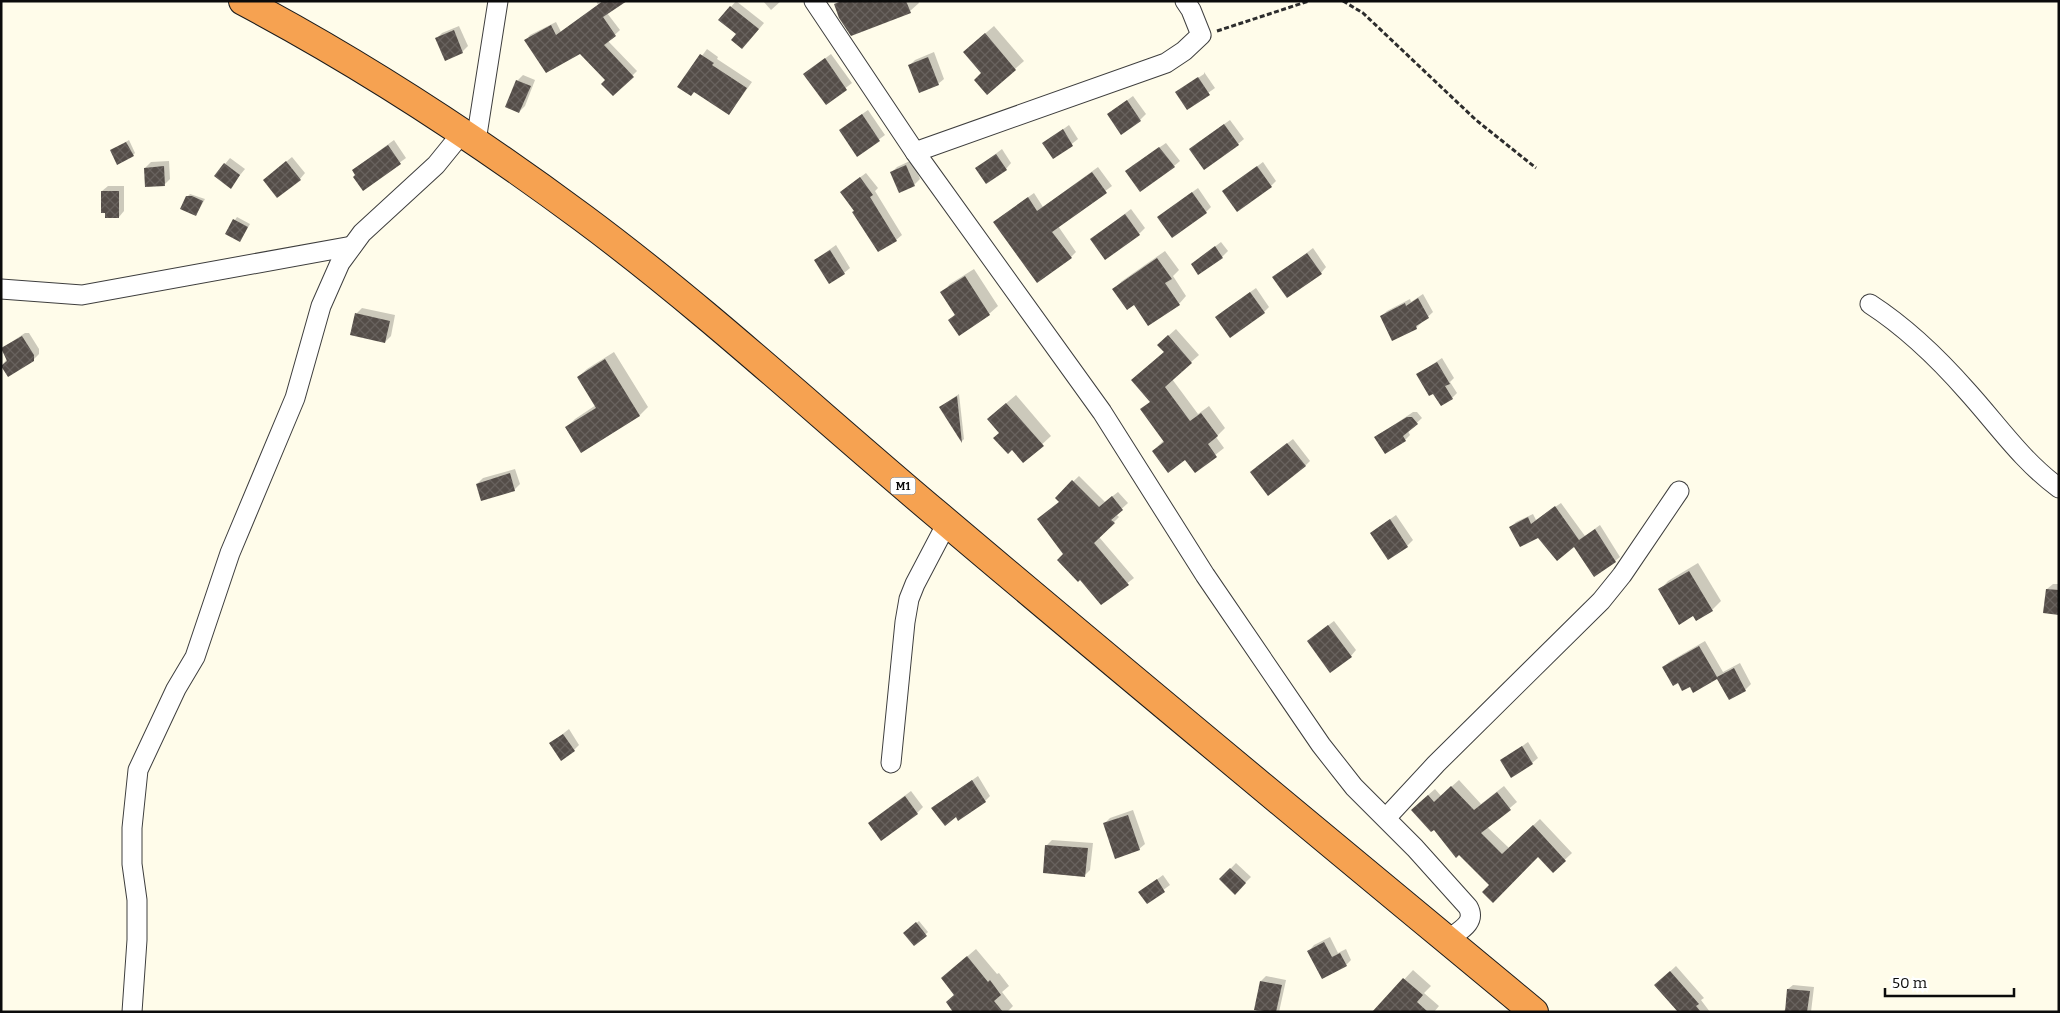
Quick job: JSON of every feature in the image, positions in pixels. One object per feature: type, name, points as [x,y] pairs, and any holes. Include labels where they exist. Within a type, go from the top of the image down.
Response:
[{"type":"highway","name":"M1","points":[[243,1],[286,24],[366,72],[469,137],[586,220],[699,311],[947,523],[1534,1012]]},
{"type":"street","points":[[132,1012],[137,940],[137,900],[132,864],[132,828],[138,770],[176,689],[195,657],[230,553],[295,398],[321,306],[340,263],[362,233],[469,137],[498,1]]},
{"type":"street","points":[[814,1],[915,152],[1102,412],[1205,575],[1321,745],[1354,787],[1415,848],[1469,910],[1471,918],[1469,922],[1447,940]]},
{"type":"street","points":[[915,152],[1166,63],[1184,51],[1201,35],[1191,10],[1185,1]]},
{"type":"street","points":[[1,288],[82,295],[352,246]]},
{"type":"street","points":[[1870,304],[1910,332],[1968,391],[2031,466],[2059,488]]},
{"type":"street","points":[[1386,818],[1436,764],[1600,601],[1622,575],[1679,491]]},
{"type":"street","points":[[891,763],[909,599],[947,523]]},
{"type":"path","points":[[1201,35],[1309,1]]},
{"type":"path","points":[[1343,1],[1363,13],[1476,120],[1536,168]]},
{"type":"building","points":[[603,1],[627,1],[603,17],[616,36],[604,45],[634,77],[613,96],[601,84],[605,80],[580,54],[546,73],[524,40],[551,25],[556,35]]},
{"type":"building","points":[[842,1],[906,1],[911,13],[851,36],[839,18],[834,4]]},
{"type":"building","points":[[730,6],[759,29],[742,49],[731,40],[736,34],[718,20]]},
{"type":"building","points":[[454,30],[463,53],[445,61],[435,38]]},
{"type":"building","points":[[985,33],[1016,70],[987,95],[974,80],[981,73],[963,52]]},
{"type":"building","points":[[700,54],[714,63],[712,65],[747,88],[729,115],[694,92],[691,96],[677,87]]},
{"type":"building","points":[[928,57],[939,85],[919,93],[908,65]]},
{"type":"building","points":[[825,58],[847,90],[826,105],[803,74]]},
{"type":"building","points":[[1198,77],[1210,95],[1187,110],[1175,92]]},
{"type":"building","points":[[516,80],[531,86],[519,113],[505,107]]},
{"type":"building","points":[[1127,100],[1141,121],[1121,135],[1107,114]]},
{"type":"building","points":[[862,114],[880,141],[857,157],[839,130]]},
{"type":"building","points":[[1224,124],[1239,145],[1204,170],[1189,149]]},
{"type":"building","points":[[1063,129],[1073,146],[1053,159],[1042,143]]},
{"type":"building","points":[[126,142],[134,156],[117,165],[110,150]]},
{"type":"building","points":[[388,145],[401,164],[363,191],[353,177],[355,175],[352,170]]},
{"type":"building","points":[[1159,147],[1175,167],[1140,192],[1125,171]]},
{"type":"building","points":[[996,154],[1007,170],[986,184],[975,168]]},
{"type":"building","points":[[286,161],[301,180],[277,198],[263,180]]},
{"type":"building","points":[[224,163],[240,175],[231,189],[214,176]]},
{"type":"building","points":[[906,165],[915,186],[899,193],[890,172]]},
{"type":"building","points":[[164,166],[165,186],[145,187],[144,168]]},
{"type":"building","points":[[1257,166],[1272,187],[1237,212],[1222,191]]},
{"type":"building","points":[[1092,172],[1107,193],[1052,232],[1072,258],[1037,283],[993,222],[1028,197],[1037,211]]},
{"type":"building","points":[[860,177],[873,195],[870,197],[897,241],[878,252],[852,212],[854,211],[840,192]]},
{"type":"building","points":[[101,191],[119,191],[119,218],[105,218],[105,213],[101,213]]},
{"type":"building","points":[[1192,192],[1207,213],[1172,238],[1157,217]]},
{"type":"building","points":[[186,196],[192,196],[203,201],[196,216],[180,209]]},
{"type":"building","points":[[1125,214],[1140,235],[1105,260],[1090,239]]},
{"type":"building","points":[[233,219],[248,227],[240,242],[225,234]]},
{"type":"building","points":[[1215,246],[1223,258],[1198,275],[1191,264]]},
{"type":"building","points":[[830,250],[845,274],[829,284],[814,260]]},
{"type":"building","points":[[1307,253],[1322,274],[1287,298],[1272,277]]},
{"type":"building","points":[[1157,258],[1172,279],[1165,283],[1180,305],[1148,326],[1134,305],[1127,310],[1112,289]]},
{"type":"building","points":[[965,276],[990,315],[959,336],[948,320],[955,315],[940,292]]},
{"type":"building","points":[[1250,292],[1265,313],[1230,338],[1215,317]]},
{"type":"building","points":[[1418,298],[1429,318],[1416,326],[1417,329],[1392,341],[1380,316],[1405,303],[1406,306]]},
{"type":"building","points":[[355,313],[390,321],[385,343],[350,335]]},
{"type":"building","points":[[1168,335],[1192,363],[1165,387],[1190,421],[1201,413],[1218,436],[1208,444],[1217,457],[1195,473],[1185,460],[1168,473],[1152,451],[1164,442],[1140,409],[1150,402],[1131,380],[1164,352],[1157,345]]},
{"type":"building","points":[[22,336],[34,355],[34,361],[8,377],[1,366],[7,361],[1,348]]},
{"type":"building","points":[[605,359],[640,416],[581,453],[565,427],[596,408],[577,377]]},
{"type":"building","points":[[1437,362],[1450,384],[1445,386],[1453,399],[1441,406],[1433,394],[1429,396],[1416,374]]},
{"type":"building","points":[[957,396],[962,443],[939,407]]},
{"type":"building","points":[[1006,403],[1044,446],[1023,463],[1012,450],[1008,454],[993,438],[999,433],[987,419]]},
{"type":"building","points":[[1407,417],[1412,417],[1418,424],[1403,436],[1406,441],[1385,454],[1374,437]]},
{"type":"building","points":[[1287,443],[1306,466],[1268,496],[1250,472]]},
{"type":"building","points":[[510,473],[515,491],[481,501],[476,484]]},
{"type":"building","points":[[1072,480],[1099,507],[1112,496],[1123,510],[1111,520],[1115,523],[1094,543],[1129,585],[1101,605],[1080,580],[1078,582],[1057,560],[1063,554],[1037,519],[1059,502],[1055,498]]},
{"type":"building","points":[[1555,506],[1579,540],[1595,529],[1616,562],[1594,577],[1574,547],[1557,561],[1538,538],[1520,547],[1509,527],[1528,517],[1531,524]]},
{"type":"building","points":[[1390,519],[1408,547],[1388,560],[1370,533]]},
{"type":"building","points":[[1689,571],[1713,611],[1696,621],[1693,616],[1679,625],[1658,589]]},
{"type":"building","points":[[2046,589],[2059,590],[2059,615],[2043,613]]},
{"type":"building","points":[[1328,625],[1352,657],[1330,673],[1307,641]]},
{"type":"building","points":[[1699,646],[1717,677],[1734,668],[1746,691],[1729,700],[1717,679],[1693,693],[1690,687],[1682,691],[1678,683],[1673,686],[1662,667]]},
{"type":"building","points":[[563,734],[575,751],[561,761],[549,743]]},
{"type":"building","points":[[1522,746],[1533,764],[1511,778],[1500,760]]},
{"type":"building","points":[[972,780],[986,802],[958,821],[956,817],[945,826],[931,808]]},
{"type":"building","points":[[1451,786],[1474,810],[1497,792],[1511,810],[1481,833],[1502,854],[1533,825],[1566,861],[1553,873],[1538,857],[1493,903],[1482,892],[1489,885],[1459,855],[1456,858],[1434,830],[1431,832],[1411,810],[1428,795],[1434,802]]},
{"type":"building","points":[[905,796],[918,814],[881,841],[868,823]]},
{"type":"building","points":[[1128,815],[1140,850],[1115,859],[1103,823]]},
{"type":"building","points":[[1045,845],[1088,848],[1085,877],[1043,873]]},
{"type":"building","points":[[1230,868],[1246,883],[1235,895],[1219,879]]},
{"type":"building","points":[[1157,879],[1165,892],[1147,904],[1138,892]]},
{"type":"building","points":[[916,922],[927,936],[914,946],[903,933]]},
{"type":"building","points":[[1324,942],[1332,957],[1340,953],[1347,966],[1322,979],[1307,951]]},
{"type":"building","points":[[967,956],[988,982],[990,980],[1001,995],[994,1001],[1003,1012],[953,1012],[946,1002],[954,995],[941,978]]},
{"type":"building","points":[[1670,971],[1699,1004],[1696,1006],[1701,1012],[1678,1012],[1654,985]]},
{"type":"building","points":[[1403,978],[1423,995],[1417,1002],[1428,1012],[1372,1012]]},
{"type":"building","points":[[1260,981],[1282,985],[1276,1012],[1254,1010]]},
{"type":"building","points":[[1787,989],[1810,991],[1807,1012],[1785,1012]]}]
